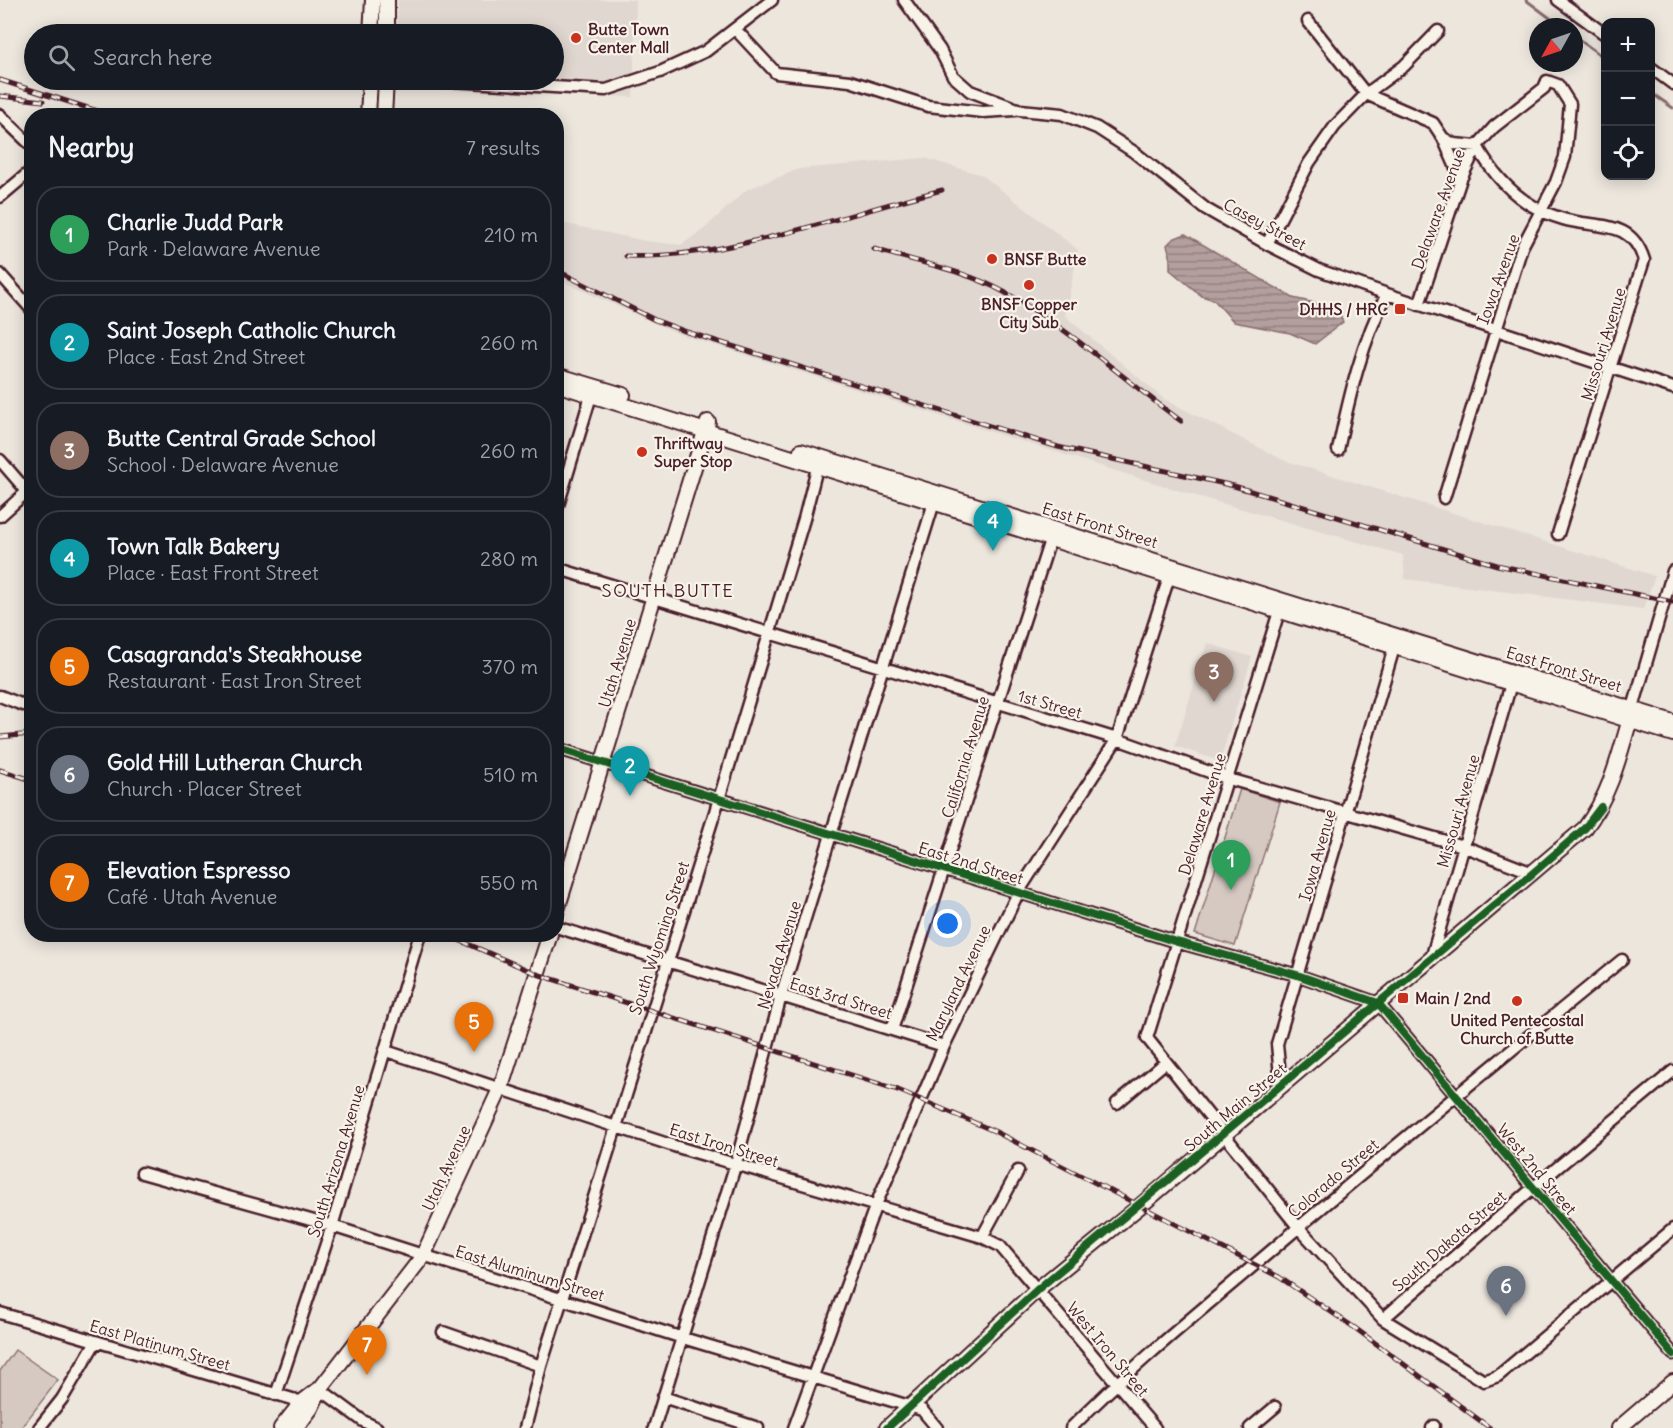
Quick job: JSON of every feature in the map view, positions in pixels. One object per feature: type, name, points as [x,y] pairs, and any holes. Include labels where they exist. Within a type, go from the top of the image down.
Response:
[{"type":"main road","points":[[372,24],[373,0]]},
{"type":"main road","points":[[387,0],[387,24]]},
{"type":"main road","points":[[368,108],[369,90]]},
{"type":"main road","points":[[384,108],[385,90]]},
{"type":"main road","name":"East Front Street","points":[[564,378],[593,391],[1632,713]]},
{"type":"main road","name":"East Front Street","points":[[564,386],[593,391]]},
{"type":"main road","name":"Utah Avenue","points":[[564,888],[707,426]]},
{"type":"main road","points":[[1632,713],[1673,722]]},
{"type":"main road","points":[[1632,713],[1673,734]]},
{"type":"main road","name":"South Main Street","points":[[887,1428],[1038,1289],[1585,828],[1601,807],[1618,763],[1632,713]]},
{"type":"main road","name":"Utah Avenue","points":[[281,1428],[320,1389],[423,1256],[501,1088],[547,942]]},
{"type":"main road","points":[[1619,1428],[1673,1382]]},
{"type":"main road","name":"Utah Avenue","points":[[296,1428],[307,1404]]},
{"type":"street","points":[[564,88],[606,90],[660,72],[706,51],[772,0]]},
{"type":"street","name":"Casey Street","points":[[904,0],[940,50],[953,76],[970,91],[1020,110],[1062,114],[1097,128],[1134,152],[1206,209],[1267,244],[1319,270],[1495,332],[1673,388]]},
{"type":"street","points":[[1558,0],[1601,32]]},
{"type":"street","points":[[1308,21],[1366,94],[1434,123],[1461,179]]},
{"type":"street","points":[[736,30],[776,73],[850,81],[928,106],[983,112],[1020,110]]},
{"type":"street","points":[[1267,244],[1309,163],[1335,126],[1366,94],[1404,66],[1438,32]]},
{"type":"street","points":[[1655,71],[1673,84]]},
{"type":"street","name":"Delaware Avenue","points":[[1419,305],[1461,179],[1477,146],[1494,128],[1544,88],[1547,81]]},
{"type":"street","name":"Iowa Avenue","points":[[1444,498],[1522,247],[1542,210],[1565,157],[1570,104],[1558,85],[1547,81]]},
{"type":"street","points":[[0,115],[24,138]]},
{"type":"street","points":[[1443,138],[1454,144],[1477,146],[1486,162],[1512,193],[1542,210]]},
{"type":"street","points":[[0,197],[24,177]]},
{"type":"street","name":"Missouri Avenue","points":[[1542,210],[1564,220],[1625,231],[1640,248],[1644,260],[1612,369],[1558,534]]},
{"type":"street","points":[[0,274],[24,301]]},
{"type":"street","points":[[1338,450],[1350,392],[1376,314],[1387,294]]},
{"type":"street","points":[[564,486],[593,391]]},
{"type":"street","points":[[0,460],[24,486]]},
{"type":"street","name":"South Wyoming Street","points":[[525,1428],[541,1366],[564,1299],[667,960],[719,799],[804,519],[819,461]]},
{"type":"street","points":[[0,516],[24,497]]},
{"type":"street","name":"Nevada Avenue","points":[[654,1428],[736,1163],[781,996],[935,498]]},
{"type":"street","name":"California Avenue","points":[[892,1030],[1052,533]]},
{"type":"street","name":"1st Street","points":[[564,570],[1117,739],[1228,778],[1345,814],[1463,846],[1533,873]]},
{"type":"street","name":"Maryland Avenue","points":[[794,1428],[875,1207],[944,1046],[1019,891],[1117,739],[1171,570]]},
{"type":"street","points":[[1632,713],[1673,571]]},
{"type":"street","name":"Delaware Avenue","points":[[1166,1062],[1147,1038],[1281,605]]},
{"type":"street","name":"Iowa Avenue","points":[[1281,1086],[1277,1044],[1396,640]]},
{"type":"street","name":"Missouri Avenue","points":[[1431,959],[1513,676]]},
{"type":"street","points":[[0,696],[24,704]]},
{"type":"street","name":"East 2nd Street","points":[[564,751],[603,765],[1019,891],[1177,942],[1298,975],[1378,1003]]},
{"type":"street","name":"East 3rd Street","points":[[564,929],[944,1046]]},
{"type":"street","name":"South Arizona Avenue","points":[[276,1395],[333,1226],[418,942]]},
{"type":"street","name":"Colorado Street","points":[[1071,1428],[1116,1382],[1298,1227],[1456,1094],[1622,960]]},
{"type":"street","name":"West 2nd Street","points":[[1378,1003],[1673,1354]]},
{"type":"street","name":"East Iron Street","points":[[386,1051],[616,1127],[875,1207],[982,1237],[1000,1246],[1038,1289]]},
{"type":"street","points":[[1117,1103],[1166,1062],[1298,1227],[1383,1319],[1484,1381],[1498,1376],[1673,1229]]},
{"type":"street","name":"South Dakota Street","points":[[1383,1319],[1534,1187],[1673,1071]]},
{"type":"street","points":[[982,1237],[1018,1171]]},
{"type":"street","name":"East Aluminum Street","points":[[142,1173],[333,1226],[683,1338],[922,1410],[937,1428]]},
{"type":"street","name":"West Iron Street","points":[[1038,1289],[1155,1428]]},
{"type":"street","name":"East Platinum Street","points":[[0,1313],[307,1404]]},
{"type":"street","points":[[443,1332],[541,1366]]},
{"type":"street","points":[[39,1428],[62,1399],[95,1343]]},
{"type":"street","points":[[320,1389],[363,1421],[377,1428]]},
{"type":"street","points":[[663,1397],[758,1428]]},
{"type":"street","points":[[1250,1428],[1275,1407]]},
{"type":"shaded area","points":[[398,0],[636,0],[633,97],[448,90],[564,90],[564,24],[397,24]]},
{"type":"shaded area","points":[[924,158],[982,175],[1078,250],[1065,316],[1164,399],[1283,460],[1655,576],[1643,609],[1405,579],[1403,555],[1193,495],[679,334],[564,282],[564,224],[645,241],[681,245],[704,229],[746,190],[799,169]]},
{"type":"shaded area","points":[[1185,234],[1293,298],[1315,303],[1340,315],[1343,322],[1315,344],[1290,333],[1234,322],[1214,300],[1202,296],[1170,270],[1167,245],[1173,239]]},
{"type":"shaded area","points":[[1207,643],[1252,657],[1220,761],[1175,746]]},
{"type":"shaded area","points":[[1240,789],[1280,802],[1235,946],[1195,934]]},
{"type":"shaded area","points":[[15,1350],[58,1380],[21,1428],[0,1428],[0,1371]]},
{"type":"waterway","points":[[1526,0],[1550,18]]},
{"type":"waterway","points":[[1583,42],[1601,55]]},
{"type":"waterway","points":[[1655,95],[1673,108]]},
{"type":"railway","points":[[0,80],[24,88]]},
{"type":"railway","points":[[31,90],[88,108]]},
{"type":"railway","points":[[0,96],[43,101]]},
{"type":"railway","points":[[626,256],[704,251],[744,243],[785,234],[942,190]]},
{"type":"railway","points":[[874,249],[957,272],[1004,292],[1073,337],[1181,421]]},
{"type":"railway","points":[[564,274],[655,320],[687,332],[1058,447],[1234,486],[1497,565],[1673,602]]},
{"type":"railway","points":[[0,737],[24,735]]},
{"type":"railway","points":[[0,770],[24,778]]},
{"type":"railway","points":[[463,942],[537,974],[898,1090],[994,1131],[1279,1277],[1355,1328],[1490,1428]]},
{"type":"cycle path","points":[[564,750],[1177,942],[1297,975],[1378,1003],[1673,1354]]},
{"type":"cycle path","points":[[887,1428],[1038,1289],[1533,873],[1585,828],[1601,807]]},
{"type":"place","name":"Butte Town Center Mall","points":[[576,38]]},
{"type":"place","name":"BNSF Butte","points":[[992,259]]},
{"type":"place","name":"BNSF Copper City Sub","points":[[1029,285]]},
{"type":"place","name":"DHHS / HRC","points":[[1400,309]]},
{"type":"place","name":"Thriftway Super Stop","points":[[642,452]]},
{"type":"place","name":"Town Talk Bakery","points":[[993,551]]},
{"type":"place","name":"Butte Central Grade School","points":[[1214,702]]},
{"type":"place","name":"Saint Joseph Catholic Church","points":[[630,796]]},
{"type":"place","name":"Charlie Judd Park","points":[[1231,890]]},
{"type":"place","name":"Main / 2nd","points":[[1403,998]]},
{"type":"place","name":"United Pentecostal Church of Butte","points":[[1517,1001]]},
{"type":"place","name":"Casagranda's Steakhouse","points":[[474,1052]]},
{"type":"place","name":"Gold Hill Lutheran Church","points":[[1506,1316]]},
{"type":"place","name":"Elevation Espresso","points":[[367,1375]]},
{"type":"district","name":"SOUTH BUTTE","points":[[668,590]]}]
